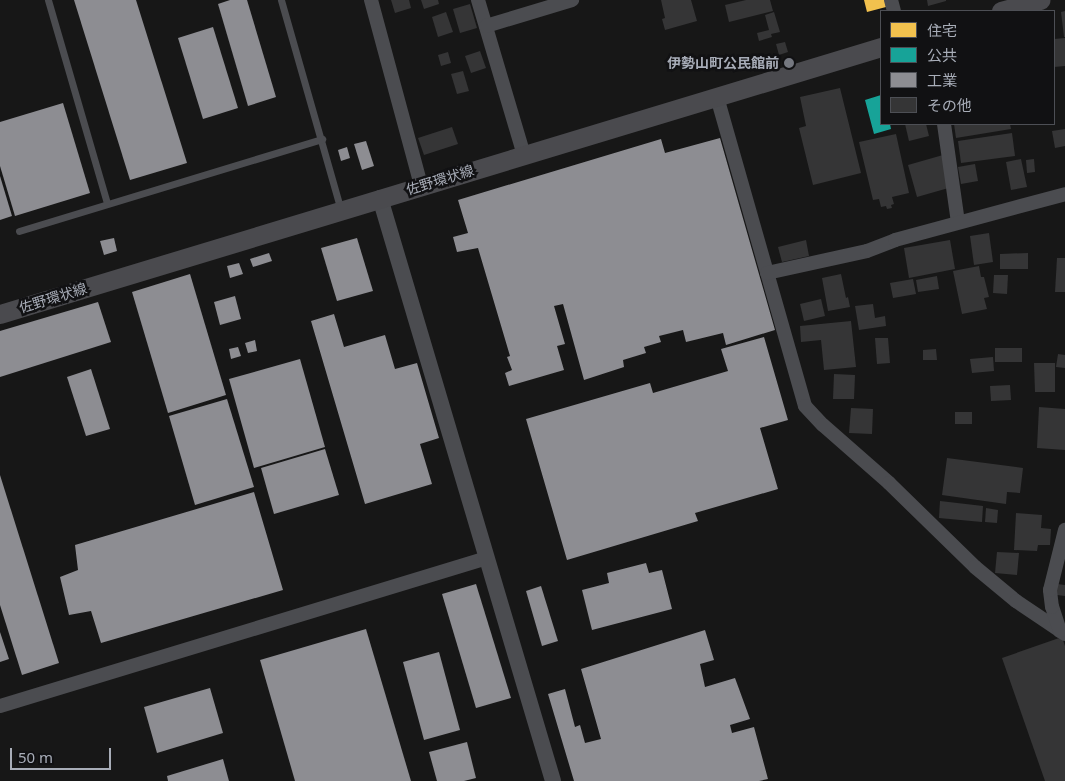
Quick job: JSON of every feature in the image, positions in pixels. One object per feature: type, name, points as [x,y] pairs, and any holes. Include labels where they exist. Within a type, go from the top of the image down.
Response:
[{"type":"main road","points":[[1005,10],[1040,0]]},
{"type":"main road","name":"佐野環状線","points":[[0,314],[880,47]]},
{"type":"street","points":[[371,0],[421,185]]},
{"type":"street","points":[[478,0],[524,155]]},
{"type":"street","points":[[486,26],[572,0]]},
{"type":"street","points":[[717,97],[805,406],[813,416],[889,483],[974,567],[1016,601],[1062,632]]},
{"type":"street","points":[[944,125],[958,222]]},
{"type":"street","points":[[767,273],[867,251],[894,240],[1065,194]]},
{"type":"street","points":[[380,198],[553,781]]},
{"type":"street","points":[[1062,632],[1052,607],[1050,590],[1065,530]]},
{"type":"street","points":[[0,706],[487,558]]},
{"type":"lane","points":[[48,0],[107,203]]},
{"type":"lane","points":[[281,0],[341,210]]},
{"type":"lane","points":[[19,231],[322,139]]},
{"type":"building: 住宅","points":[[864,0],[885,0],[886,7],[867,12]]},
{"type":"building: 公共","points":[[880,95],[880,125],[890,125],[891,129],[874,134],[865,100]]},
{"type":"building: 工業","points":[[74,0],[136,0],[187,163],[130,180]]},
{"type":"building: 工業","points":[[230,0],[247,0],[276,97],[248,106],[218,4]]},
{"type":"building: 工業","points":[[213,27],[238,108],[203,119],[178,38]]},
{"type":"building: 工業","points":[[63,103],[90,193],[15,216],[0,166],[0,122]]},
{"type":"building: 工業","points":[[720,138],[775,330],[726,345],[723,333],[686,342],[683,330],[659,336],[661,342],[644,347],[646,353],[623,360],[624,367],[584,380],[563,304],[554,306],[565,344],[557,346],[564,370],[509,386],[505,373],[512,370],[507,357],[510,356],[478,248],[457,252],[453,237],[468,233],[458,200],[661,139],[665,153]]},
{"type":"building: 工業","points":[[366,141],[374,166],[362,170],[354,144]]},
{"type":"building: 工業","points":[[347,147],[350,158],[341,161],[338,150]]},
{"type":"building: 工業","points":[[0,176],[12,216],[0,220]]},
{"type":"building: 工業","points":[[114,238],[117,251],[104,255],[100,241]]},
{"type":"building: 工業","points":[[357,238],[373,291],[337,301],[321,248]]},
{"type":"building: 工業","points":[[269,253],[272,261],[253,267],[250,259]]},
{"type":"building: 工業","points":[[239,263],[243,274],[230,278],[227,266]]},
{"type":"building: 工業","points":[[190,274],[226,395],[168,413],[132,292]]},
{"type":"building: 工業","points":[[235,296],[241,319],[220,325],[214,302]]},
{"type":"building: 工業","points":[[98,302],[111,342],[0,377],[0,331]]},
{"type":"building: 工業","points":[[334,314],[344,347],[385,335],[395,369],[417,363],[439,438],[420,444],[432,484],[365,504],[311,321]]},
{"type":"building: 工業","points":[[764,337],[788,420],[760,428],[778,489],[695,513],[698,521],[567,560],[526,419],[650,383],[653,393],[728,371],[721,349]]},
{"type":"building: 工業","points":[[255,340],[257,351],[248,353],[245,343]]},
{"type":"building: 工業","points":[[238,347],[241,356],[231,359],[229,349]]},
{"type":"building: 工業","points":[[300,359],[325,447],[254,468],[229,379]]},
{"type":"building: 工業","points":[[91,369],[110,429],[86,436],[67,377]]},
{"type":"building: 工業","points":[[227,399],[254,487],[195,505],[169,416]]},
{"type":"building: 工業","points":[[325,449],[339,495],[274,514],[261,468]]},
{"type":"building: 工業","points":[[0,475],[59,663],[22,675],[0,605]]},
{"type":"building: 工業","points":[[254,492],[283,590],[101,643],[91,611],[69,615],[60,577],[78,570],[75,545]]},
{"type":"building: 工業","points":[[646,563],[649,573],[662,570],[672,609],[592,630],[582,590],[609,583],[607,573]]},
{"type":"building: 工業","points":[[476,584],[511,698],[476,708],[442,594]]},
{"type":"building: 工業","points":[[541,586],[558,641],[542,646],[526,591]]},
{"type":"building: 工業","points":[[366,629],[411,781],[295,781],[260,660]]},
{"type":"building: 工業","points":[[705,630],[714,660],[700,664],[705,687],[735,678],[750,719],[730,725],[732,733],[754,727],[768,779],[759,781],[574,781],[548,694],[565,689],[575,727],[580,725],[585,743],[601,739],[581,669]]},
{"type":"building: 工業","points":[[0,632],[9,659],[0,662]]},
{"type":"building: 工業","points":[[439,652],[460,730],[424,740],[403,662]]},
{"type":"building: 工業","points":[[210,688],[223,733],[157,753],[144,707]]},
{"type":"building: 工業","points":[[467,742],[476,778],[464,781],[437,781],[429,752]]},
{"type":"building: 工業","points":[[223,759],[229,781],[168,781],[167,776]]},
{"type":"building: その他","points":[[391,0],[409,0],[411,8],[395,13]]},
{"type":"building: その他","points":[[421,0],[438,0],[439,4],[424,9]]},
{"type":"building: その他","points":[[661,0],[691,0],[697,21],[665,30],[662,19],[665,18]]},
{"type":"building: その他","points":[[746,0],[770,0],[773,11],[729,22],[725,5]]},
{"type":"building: その他","points":[[927,0],[946,0],[946,1],[928,6]]},
{"type":"building: その他","points":[[470,4],[477,28],[460,33],[453,9]]},
{"type":"building: その他","points":[[1065,11],[1065,37],[1064,37],[1061,12]]},
{"type":"building: その他","points":[[446,12],[453,32],[438,37],[432,17]]},
{"type":"building: その他","points":[[774,12],[780,32],[771,34],[772,37],[759,41],[757,33],[769,30],[765,15]]},
{"type":"building: その他","points":[[1065,38],[1065,66],[1055,67],[1055,39]]},
{"type":"building: その他","points":[[785,42],[788,52],[779,55],[776,44]]},
{"type":"building: その他","points":[[480,51],[486,68],[471,73],[465,56]]},
{"type":"building: その他","points":[[448,52],[451,63],[441,66],[438,55]]},
{"type":"building: その他","points":[[463,71],[469,91],[457,94],[451,74]]},
{"type":"building: その他","points":[[840,88],[861,173],[813,185],[799,128],[806,126],[800,97]]},
{"type":"building: その他","points":[[905,125],[926,125],[929,136],[909,141]]},
{"type":"building: その他","points":[[954,125],[1010,125],[1011,129],[956,138]]},
{"type":"building: その他","points":[[452,127],[458,144],[424,155],[418,138]]},
{"type":"building: その他","points":[[1065,129],[1065,146],[1055,148],[1052,131]]},
{"type":"building: その他","points":[[1012,133],[1015,156],[961,163],[958,141]]},
{"type":"building: その他","points":[[896,134],[909,193],[892,197],[894,204],[891,205],[892,208],[887,209],[886,206],[881,207],[879,199],[873,200],[859,142]]},
{"type":"building: その他","points":[[943,155],[952,187],[917,197],[908,165]]},
{"type":"building: その他","points":[[1021,159],[1027,187],[1011,190],[1006,162]]},
{"type":"building: その他","points":[[1034,159],[1035,172],[1027,173],[1026,160]]},
{"type":"building: その他","points":[[975,164],[978,181],[961,184],[958,167]]},
{"type":"building: その他","points":[[989,233],[993,262],[974,265],[970,236]]},
{"type":"building: その他","points":[[806,240],[809,256],[782,262],[778,247]]},
{"type":"building: その他","points":[[950,240],[955,269],[909,278],[904,248]]},
{"type":"building: その他","points":[[1028,253],[1028,269],[1000,269],[1000,254]]},
{"type":"building: その他","points":[[1057,258],[1065,258],[1065,292],[1055,292]]},
{"type":"building: その他","points":[[979,266],[989,297],[984,298],[987,309],[962,314],[953,271]]},
{"type":"building: その他","points":[[841,274],[850,307],[828,311],[822,278]]},
{"type":"building: その他","points":[[994,275],[1008,275],[1007,294],[993,293]]},
{"type":"building: その他","points":[[937,276],[939,289],[918,292],[916,280]]},
{"type":"building: その他","points":[[913,279],[916,294],[893,298],[890,283]]},
{"type":"building: その他","points":[[821,299],[825,316],[804,321],[800,304]]},
{"type":"building: その他","points":[[873,304],[875,318],[885,316],[886,326],[859,330],[855,306]]},
{"type":"building: その他","points":[[851,321],[856,367],[824,370],[821,340],[801,342],[800,326]]},
{"type":"building: その他","points":[[875,338],[888,338],[890,363],[877,364]]},
{"type":"building: その他","points":[[995,348],[1022,348],[1022,362],[995,362]]},
{"type":"building: その他","points":[[936,349],[937,360],[923,360],[923,350]]},
{"type":"building: その他","points":[[1058,354],[1065,355],[1065,368],[1056,367]]},
{"type":"building: その他","points":[[993,357],[994,371],[972,373],[970,359]]},
{"type":"building: その他","points":[[1034,363],[1055,363],[1055,392],[1035,392]]},
{"type":"building: その他","points":[[834,374],[855,375],[854,399],[833,399]]},
{"type":"building: その他","points":[[1010,385],[1011,400],[991,401],[990,386]]},
{"type":"building: その他","points":[[1039,407],[1065,409],[1065,450],[1037,448]]},
{"type":"building: その他","points":[[851,408],[873,409],[872,434],[849,433]]},
{"type":"building: その他","points":[[955,412],[972,412],[972,424],[955,424]]},
{"type":"building: その他","points":[[947,458],[1023,468],[1020,493],[1007,492],[1006,504],[942,495]]},
{"type":"building: その他","points":[[940,501],[983,506],[982,522],[939,518]]},
{"type":"building: その他","points":[[986,508],[998,510],[997,523],[985,522]]},
{"type":"building: その他","points":[[1016,513],[1042,515],[1041,528],[1051,529],[1050,545],[1038,545],[1037,551],[1014,550]]},
{"type":"building: その他","points":[[997,552],[1019,553],[1017,575],[995,573]]},
{"type":"building: その他","points":[[1057,584],[1065,585],[1065,596],[1057,595]]},
{"type":"building: その他","points":[[1062,637],[1065,646],[1065,781],[1045,781],[1002,658]]},
{"type":"place","name":"伊勢山町公民館前","points":[[789,63]]}]
